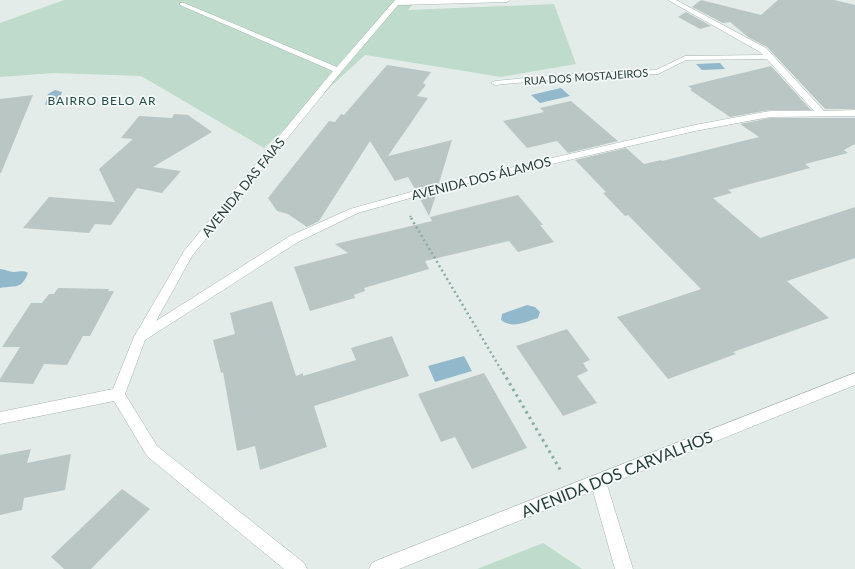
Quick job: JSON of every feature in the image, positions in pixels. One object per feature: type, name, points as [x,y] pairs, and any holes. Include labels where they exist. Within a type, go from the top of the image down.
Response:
[{"type":"street","points":[[398,1],[507,0]]},
{"type":"street","points":[[671,0],[763,50],[820,112]]},
{"type":"street","name":"AVENIDA DAS FAIAS","points":[[118,394],[140,337],[188,254],[338,70],[398,1]]},
{"type":"street","points":[[182,4],[338,70]]},
{"type":"street","name":"RUA DOS MOSTAJEIROS","points":[[495,83],[569,76],[658,72],[685,58],[769,57]]},
{"type":"street","name":"AVENIDA DOS ÁLAMOS","points":[[140,337],[294,239],[354,211],[436,188],[695,128],[770,114],[820,112],[855,113]]},
{"type":"street","name":"AVENIDA DOS CARVALHOS","points":[[378,569],[855,379]]},
{"type":"street","points":[[0,418],[118,394],[152,451],[298,569]]},
{"type":"street","points":[[598,481],[624,569]]},
{"type":"path","points":[[399,198],[572,491]]},
{"type":"green space","points":[[64,0],[417,0],[408,10],[554,4],[576,64],[501,77],[365,55],[264,148],[141,76],[54,73],[0,77],[0,23]]},
{"type":"green space","points":[[543,543],[582,569],[477,569]]},
{"type":"water","points":[[720,63],[725,69],[702,70],[696,64]]},
{"type":"water","points":[[561,88],[570,96],[540,103],[531,95]]},
{"type":"water","points":[[55,90],[62,92],[58,103],[45,105],[48,94]]},
{"type":"water","points":[[0,269],[12,272],[23,271],[28,273],[23,282],[17,286],[0,288]]},
{"type":"water","points":[[527,305],[535,307],[540,312],[538,318],[523,323],[514,324],[505,323],[501,320],[502,314]]},
{"type":"water","points":[[464,356],[472,371],[435,382],[428,366]]},
{"type":"building","points":[[701,0],[761,15],[778,0],[834,0],[855,5],[855,109],[825,109],[767,47],[748,37],[730,22],[723,23],[692,7]]},
{"type":"building","points":[[686,12],[711,26],[700,29],[678,17]]},
{"type":"building","points":[[387,65],[431,72],[423,83],[426,85],[417,96],[428,98],[388,156],[452,140],[439,183],[415,189],[408,177],[395,181],[370,141],[319,221],[307,227],[288,214],[277,211],[268,198],[329,121],[335,122],[341,114],[344,115]]},
{"type":"building","points":[[771,66],[811,110],[770,110],[730,117],[690,90],[692,89],[688,86]]},
{"type":"building","points":[[33,95],[1,173],[0,173],[0,99]]},
{"type":"building","points":[[571,101],[618,141],[568,153],[557,141],[527,148],[503,121],[544,112],[540,108]]},
{"type":"building","points":[[174,114],[188,115],[212,132],[153,167],[181,171],[162,193],[137,188],[111,225],[95,224],[89,233],[23,228],[49,197],[115,202],[99,169],[133,139],[121,138],[139,116],[172,118]]},
{"type":"building","points":[[770,118],[855,118],[855,144],[844,150],[848,153],[805,164],[810,168],[728,190],[732,193],[713,198],[760,238],[855,207],[855,258],[787,281],[829,318],[733,352],[736,354],[668,379],[617,317],[701,289],[628,215],[625,216],[603,193],[606,192],[575,160],[626,148],[644,164],[662,161],[759,137],[740,124]]},
{"type":"building","points":[[437,192],[429,216],[419,197]]},
{"type":"building","points":[[518,195],[543,225],[540,225],[554,242],[518,252],[509,241],[425,261],[429,269],[364,288],[365,291],[354,295],[355,298],[310,311],[294,267],[348,253],[335,244],[432,221],[430,217]]},
{"type":"building","points":[[58,288],[109,289],[108,291],[114,291],[90,336],[83,336],[67,365],[44,364],[33,384],[0,382],[0,379],[20,347],[2,347],[31,303],[42,303],[49,294],[54,294]]},
{"type":"building","points":[[272,301],[296,376],[303,373],[303,376],[356,360],[351,348],[392,336],[409,376],[314,406],[327,447],[260,470],[255,446],[237,451],[223,372],[221,373],[213,340],[235,334],[230,313]]},
{"type":"building","points":[[567,329],[590,360],[583,363],[588,371],[577,376],[597,403],[563,416],[516,346]]},
{"type":"building","points":[[484,373],[527,448],[472,469],[455,437],[441,442],[418,394]]},
{"type":"building","points":[[31,449],[27,463],[71,454],[65,490],[24,498],[22,510],[0,515],[0,455]]},
{"type":"building","points":[[122,489],[150,509],[91,569],[64,569],[51,557]]},
{"type":"district","name":"BAIRRO BELO AR","points":[[102,101]]}]
